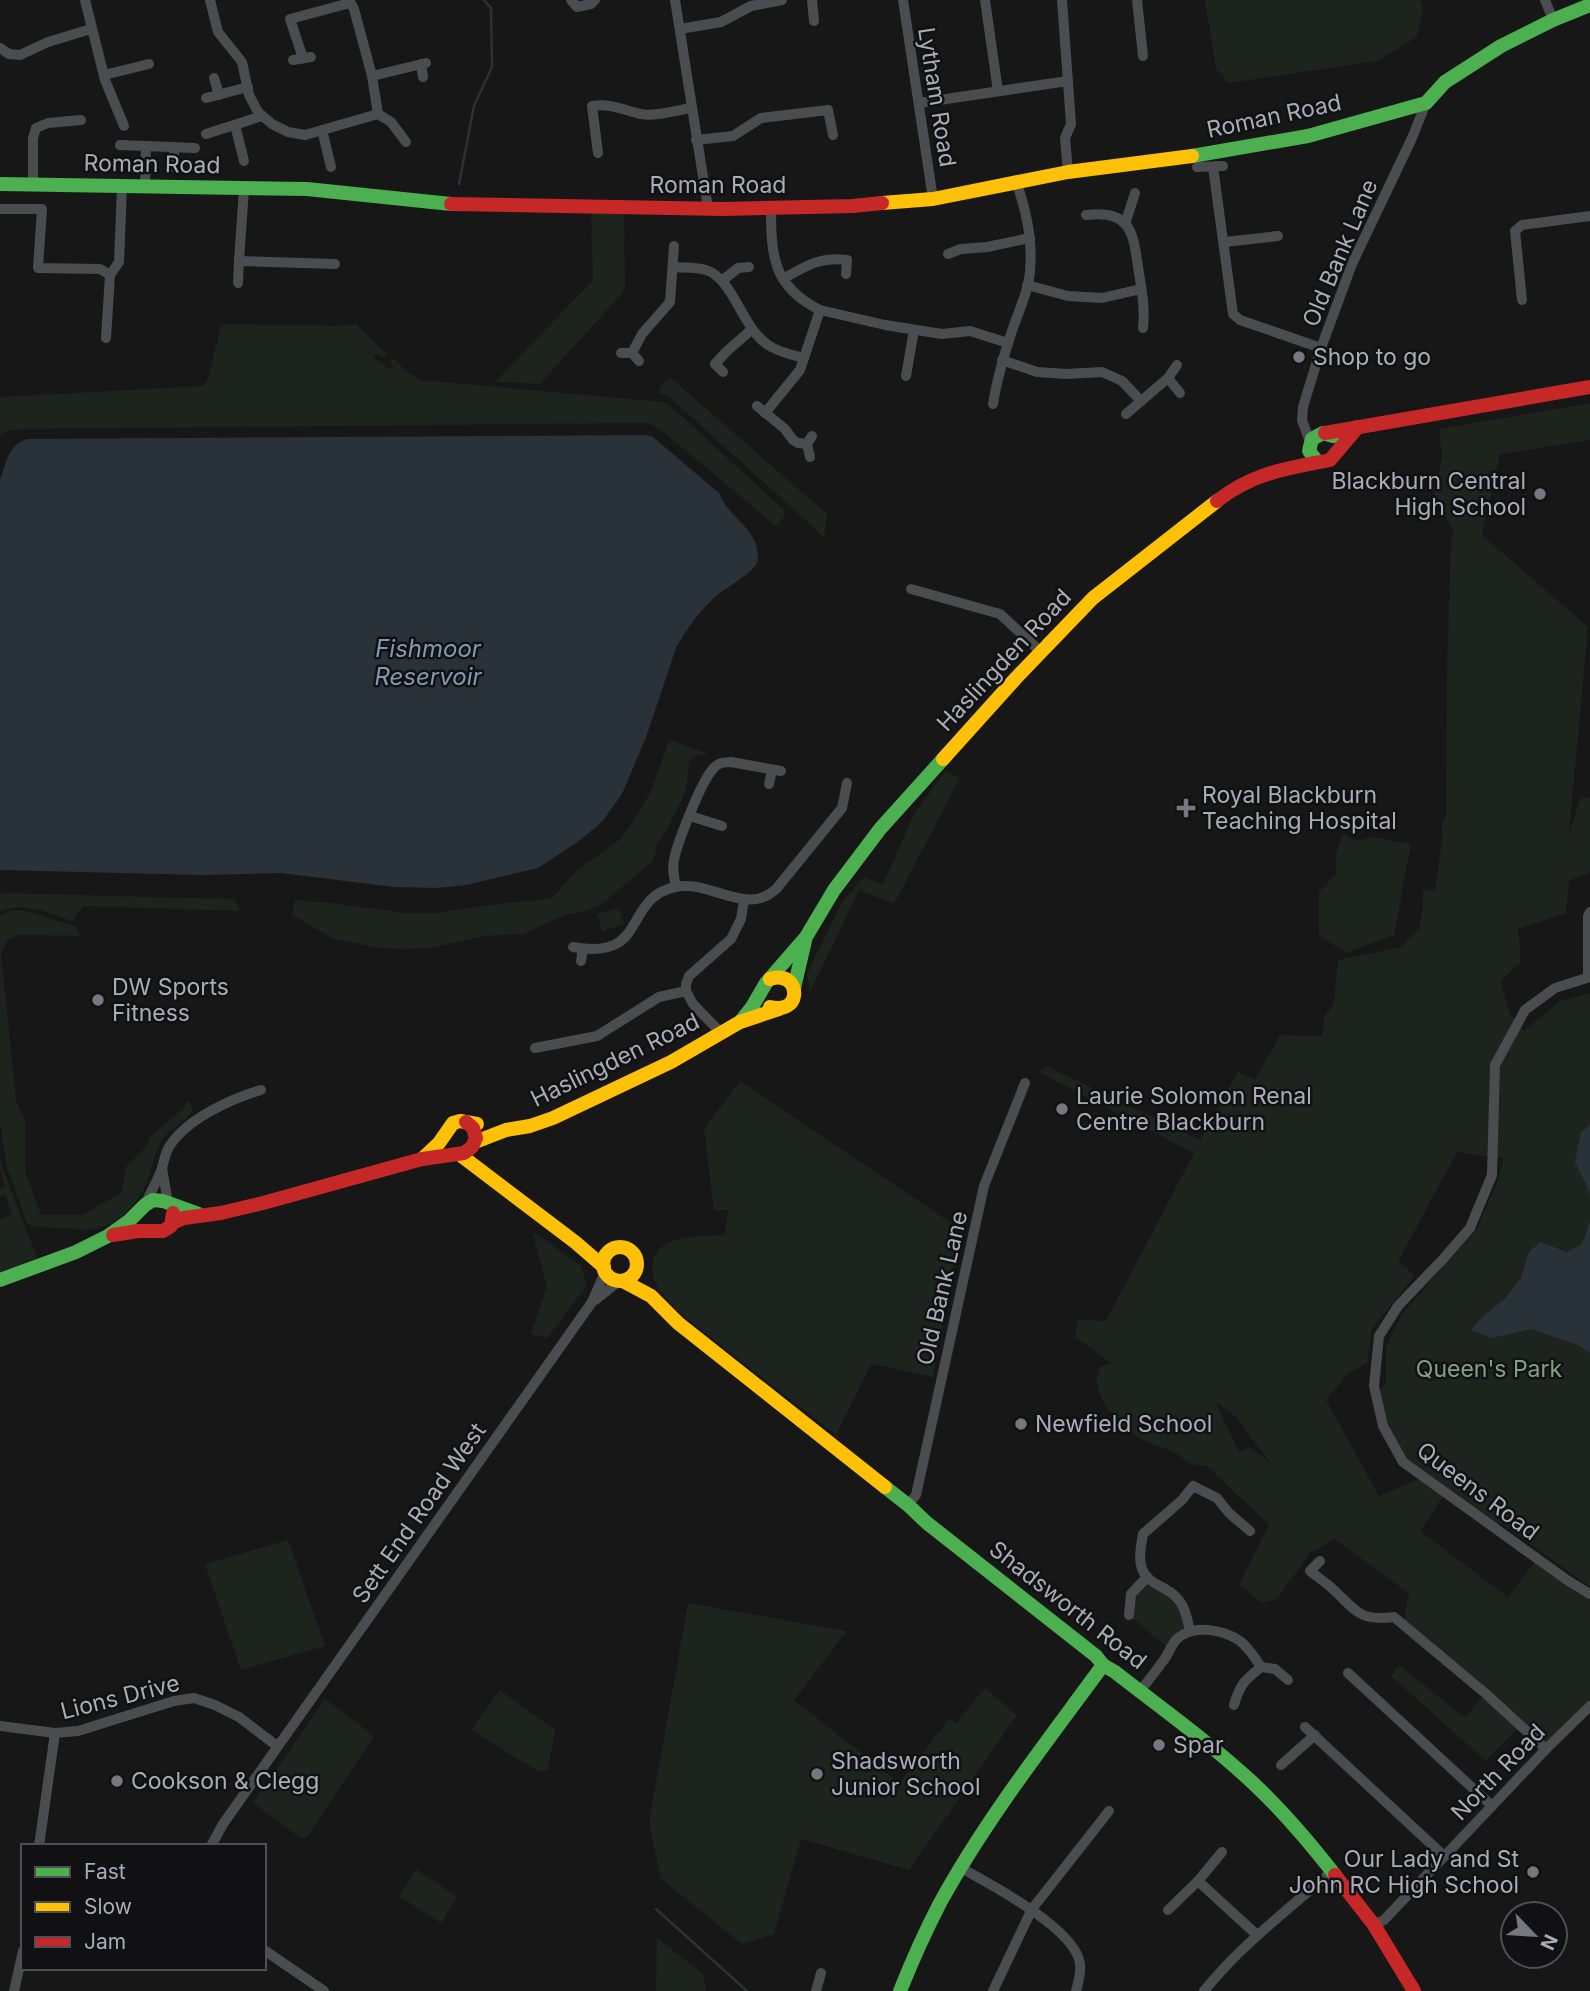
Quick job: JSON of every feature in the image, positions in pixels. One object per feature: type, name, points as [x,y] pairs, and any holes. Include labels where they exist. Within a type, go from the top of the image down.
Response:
[{"type":"main road","points":[[1426,103],[1446,82],[1501,46],[1590,5]]},
{"type":"main road","name":"Roman Road","points":[[0,184],[307,190],[461,205],[708,208],[853,206],[933,199],[1068,172],[1196,156],[1308,136],[1426,103]]},
{"type":"main road","points":[[1358,427],[1330,460],[1317,461],[1311,455],[1309,444],[1316,435],[1324,433],[1358,427],[1590,387]]},
{"type":"main road","points":[[1324,433],[1334,438],[1338,450]]},
{"type":"main road","name":"Haslingden Road","points":[[1285,468],[1309,444]]},
{"type":"main road","name":"Haslingden Road","points":[[740,1022],[806,937],[834,890],[880,829],[1093,598],[1243,483],[1285,468],[1317,461]]},
{"type":"main road","name":"Haslingden Road","points":[[794,988],[806,937]]},
{"type":"main road","points":[[775,977],[789,980],[794,988],[793,1001],[785,1008],[769,1006],[762,993],[767,984],[775,977]]},
{"type":"main road","name":"Haslingden Road","points":[[475,1142],[506,1130],[553,1118],[671,1062],[740,1022],[779,1009]]},
{"type":"main road","points":[[108,1236],[130,1232],[161,1232],[184,1218],[263,1203],[422,1158],[469,1151],[475,1142],[473,1128],[466,1122],[451,1124],[422,1158]]},
{"type":"main road","name":"Haslingden Road","points":[[466,1122],[506,1130]]},
{"type":"main road","points":[[443,1136],[449,1149],[458,1154]]},
{"type":"main road","name":"Shadsworth Road","points":[[475,1142],[480,1160],[488,1174]]},
{"type":"main road","name":"Shadsworth Road","points":[[458,1154],[575,1242],[608,1276],[651,1296],[688,1331],[1253,1783],[1332,1871],[1374,1926],[1414,1991]]},
{"type":"main road","points":[[0,1280],[76,1252],[108,1236],[149,1201],[158,1199],[202,1215]]},
{"type":"main road","points":[[168,1203],[173,1213],[172,1223]]},
{"type":"main road","points":[[143,1207],[140,1219],[150,1231]]},
{"type":"main road","name":"Shadsworth Road","points":[[575,1242],[630,1251],[651,1296]]},
{"type":"main road","points":[[604,1269],[608,1253],[617,1248]]},
{"type":"main road","points":[[621,1281],[633,1275],[637,1265]]},
{"type":"main road","points":[[900,1991],[934,1913],[987,1824],[1103,1665]]},
{"type":"street","points":[[85,0],[104,75],[124,126]]},
{"type":"street","points":[[210,0],[218,32],[242,62],[253,103],[272,124],[288,132],[304,135],[378,114],[391,122],[406,142]]},
{"type":"street","points":[[571,0],[577,7],[591,4],[595,0]]},
{"type":"street","points":[[675,0],[708,208]]},
{"type":"street","points":[[680,29],[721,22],[751,6],[782,0]]},
{"type":"street","points":[[812,0],[814,21]]},
{"type":"street","name":"Lytham Road","points":[[903,0],[933,199]]},
{"type":"street","points":[[985,0],[998,91]]},
{"type":"street","points":[[1062,0],[1071,124],[1065,138],[1068,172]]},
{"type":"street","points":[[1137,0],[1143,56]]},
{"type":"street","points":[[1545,0],[1553,20]]},
{"type":"street","points":[[302,58],[290,19],[349,1],[354,9],[372,76],[378,114]]},
{"type":"street","points":[[0,48],[9,54],[20,55],[48,42],[91,29]]},
{"type":"street","points":[[104,75],[149,64]]},
{"type":"street","points":[[372,76],[423,64],[423,77]]},
{"type":"street","points":[[214,78],[219,95]]},
{"type":"street","points":[[919,103],[1068,81]]},
{"type":"street","points":[[206,98],[247,88]]},
{"type":"street","name":"Old Bank Lane","points":[[1309,444],[1303,422],[1303,407],[1321,348],[1352,264],[1426,103]]},
{"type":"street","points":[[598,153],[592,106],[603,104],[643,115],[691,108]]},
{"type":"street","points":[[696,140],[733,136],[761,118],[828,110],[832,135]]},
{"type":"street","points":[[206,134],[262,116]]},
{"type":"street","points":[[33,185],[33,138],[36,128],[48,123],[82,120]]},
{"type":"street","points":[[235,125],[244,161]]},
{"type":"street","points":[[322,130],[331,167]]},
{"type":"street","points":[[120,145],[195,148]]},
{"type":"street","points":[[145,187],[146,146]]},
{"type":"street","points":[[174,147],[174,167]]},
{"type":"street","points":[[1197,167],[1218,167],[1233,314],[1240,320],[1321,348]]},
{"type":"street","points":[[993,404],[1002,360],[1027,285],[1031,258],[1023,200],[1017,184]]},
{"type":"street","points":[[106,338],[110,275],[119,262],[122,187]]},
{"type":"street","points":[[238,283],[244,188]]},
{"type":"street","points":[[1125,224],[1135,193]]},
{"type":"street","points":[[771,208],[772,248],[783,278],[794,295],[820,310],[942,334],[970,331],[1008,343]]},
{"type":"street","points":[[0,209],[42,209],[38,268],[100,270],[110,275]]},
{"type":"street","points":[[1086,215],[1115,217],[1125,224],[1133,235],[1144,312],[1143,328]]},
{"type":"street","points":[[1522,300],[1515,231],[1522,225],[1590,216]]},
{"type":"street","points":[[1225,242],[1278,236]]},
{"type":"street","points":[[948,254],[961,249],[1030,238]]},
{"type":"street","points":[[621,353],[636,357],[642,334],[670,302],[674,246]]},
{"type":"street","points":[[783,278],[813,262],[835,259],[847,260],[846,274]]},
{"type":"street","points":[[239,261],[335,264]]},
{"type":"street","points":[[673,267],[708,270],[723,280],[751,330],[768,346],[804,358]]},
{"type":"street","points":[[723,280],[738,268],[749,267]]},
{"type":"street","points":[[1027,285],[1068,296],[1102,298],[1141,289]]},
{"type":"street","points":[[810,457],[810,440],[798,443],[793,440],[785,429],[761,409],[795,377],[820,310]]},
{"type":"street","points":[[723,372],[715,364],[751,330]]},
{"type":"street","points":[[906,376],[914,330]]},
{"type":"street","points":[[1002,360],[1037,372],[1102,372],[1122,381],[1141,401]]},
{"type":"street","points":[[1126,414],[1168,378],[1177,365]]},
{"type":"street","points":[[1168,378],[1180,393]]},
{"type":"street","points":[[1303,422],[1324,433]]},
{"type":"street","points":[[911,589],[1000,614],[1041,652]]},
{"type":"street","points":[[676,887],[674,858],[712,769],[723,762],[731,762],[776,771],[769,784]]},
{"type":"street","points":[[581,961],[578,948],[603,949],[622,940],[650,899],[676,887],[700,888],[744,900],[764,898],[777,888],[842,808],[847,783]]},
{"type":"street","points":[[690,816],[723,826]]},
{"type":"street","points":[[720,1033],[693,1004],[686,984],[689,976],[732,939],[741,919],[744,900]]},
{"type":"street","points":[[1589,977],[1590,912]]},
{"type":"street","name":"Queens Road","points":[[1589,977],[1555,988],[1525,1010],[1495,1065],[1492,1175],[1470,1228],[1398,1306],[1378,1336],[1374,1386],[1383,1426],[1403,1462],[1590,1594]]},
{"type":"street","points":[[534,1048],[597,1036],[659,997],[686,990]]},
{"type":"street","name":"Old Bank Lane","points":[[908,1505],[916,1495],[984,1186],[1025,1083]]},
{"type":"street","points":[[143,1207],[170,1147],[185,1129],[237,1098],[261,1090]]},
{"type":"street","points":[[162,1167],[168,1203]]},
{"type":"street","name":"Sett End Road West","points":[[212,1844],[277,1746],[592,1302],[604,1269]]},
{"type":"street","name":"Sett End Road West","points":[[592,1302],[621,1281]]},
{"type":"street","points":[[1190,1631],[1183,1606],[1174,1595],[1147,1577],[1141,1566],[1139,1555],[1143,1534],[1182,1500],[1193,1486],[1217,1498],[1229,1513],[1250,1531]]},
{"type":"street","points":[[1320,1561],[1310,1571],[1354,1611],[1379,1619],[1394,1617],[1485,1693],[1546,1749]]},
{"type":"street","points":[[1129,1615],[1131,1594],[1147,1577]]},
{"type":"street","points":[[1140,1691],[1164,1661],[1175,1640],[1190,1631],[1214,1631],[1240,1641],[1250,1650],[1261,1667]]},
{"type":"street","points":[[1234,1705],[1242,1682],[1261,1667],[1275,1669],[1288,1680]]},
{"type":"street","points":[[1348,1674],[1492,1806]]},
{"type":"street","name":"Lions Drive","points":[[0,1726],[55,1733],[78,1731],[174,1701],[194,1698],[215,1704],[239,1717],[277,1746]]},
{"type":"street","name":"North Road","points":[[1374,1926],[1384,1920],[1590,1706]]},
{"type":"street","points":[[1304,1727],[1444,1856]]},
{"type":"street","points":[[39,1844],[55,1733]]},
{"type":"street","points":[[1282,1765],[1315,1735]]},
{"type":"street","points":[[993,1991],[1032,1909],[1109,1811]]},
{"type":"street","points":[[1168,1910],[1198,1881],[1222,1852]]},
{"type":"street","points":[[961,1867],[1032,1909],[1069,1942],[1080,1963],[1076,1991]]},
{"type":"street","points":[[1204,1991],[1257,1935],[1332,1871]]},
{"type":"street","points":[[1198,1881],[1257,1935]]},
{"type":"street","points":[[266,1951],[324,1991]]},
{"type":"street","points":[[14,1991],[21,1960]]},
{"type":"street","points":[[816,1991],[821,1973]]},
{"type":"green space","points":[[1205,0],[1420,0],[1423,9],[1417,37],[1377,61],[1229,83],[1216,69]]},
{"type":"green space","points":[[591,209],[624,209],[625,290],[540,384],[495,382],[593,280]]},
{"type":"green space","points":[[221,324],[356,324],[388,355],[384,357],[375,354],[373,358],[390,369],[393,367],[392,358],[421,380],[664,402],[782,508],[785,515],[777,527],[660,429],[649,423],[21,429],[5,432],[0,437],[0,397],[203,386],[208,380]]},
{"type":"green space","points":[[670,377],[827,514],[824,537],[676,403],[660,393],[660,387]]},
{"type":"green space","name":"Queen's Park","points":[[1590,403],[1590,440],[1500,454],[1482,535],[1588,627],[1569,833],[1581,797],[1590,798],[1590,872],[1569,881],[1566,913],[1518,929],[1521,962],[1500,981],[1510,1014],[1524,1031],[1560,1001],[1590,993],[1590,1587],[1501,1523],[1494,1528],[1445,1493],[1420,1531],[1508,1597],[1537,1559],[1590,1593],[1590,1706],[1546,1749],[1519,1727],[1486,1761],[1391,1676],[1399,1665],[1465,1718],[1482,1697],[1402,1631],[1409,1593],[1334,1539],[1310,1553],[1277,1599],[1262,1603],[1239,1585],[1269,1525],[1207,1466],[1190,1464],[1173,1452],[1141,1439],[1119,1423],[1107,1408],[1099,1392],[1097,1379],[1100,1367],[1111,1363],[1075,1337],[1077,1319],[1106,1321],[1194,1153],[1039,1072],[1047,1066],[1200,1140],[1238,1072],[1255,1080],[1280,1035],[1322,1036],[1324,1017],[1334,1004],[1338,960],[1401,947],[1419,928],[1423,891],[1435,890],[1443,836],[1441,826],[1446,815],[1447,674],[1453,531],[1434,493],[1442,459],[1439,429]],"holes":[[[1457,1152],[1503,1160],[1498,1181],[1477,1228],[1402,1314],[1386,1347],[1386,1384],[1376,1395],[1403,1462],[1424,1477],[1379,1496],[1326,1400],[1349,1373],[1367,1363],[1372,1329],[1415,1275],[1398,1262]],[[1215,1401],[1235,1416],[1271,1464],[1250,1447],[1239,1452]]]},
{"type":"green space","points":[[669,740],[709,754],[696,756],[689,762],[684,795],[667,830],[657,843],[654,860],[602,904],[562,916],[523,934],[485,936],[430,948],[404,949],[380,948],[334,939],[292,915],[295,900],[406,913],[435,913],[552,898],[576,871],[619,840],[634,821],[651,791]]},
{"type":"green space","points":[[946,771],[960,778],[894,904],[859,890],[810,992],[807,974],[842,902],[864,877],[883,885],[913,816]]},
{"type":"green space","points":[[1343,833],[1357,841],[1372,837],[1411,844],[1394,935],[1346,953],[1319,935],[1319,892],[1336,874],[1336,854]]},
{"type":"green space","points":[[0,893],[234,899],[239,908],[238,911],[83,906],[72,921],[28,908],[0,911]]},
{"type":"green space","points":[[619,908],[624,924],[602,931],[597,914]]},
{"type":"green space","points":[[13,910],[26,911],[75,926],[80,936],[17,935],[7,941],[1,953],[16,1102],[25,1120],[25,1171],[41,1215],[83,1215],[122,1192],[125,1168],[147,1146],[151,1136],[185,1107],[186,1102],[191,1103],[193,1110],[162,1140],[145,1187],[136,1202],[116,1220],[100,1227],[78,1229],[27,1224],[6,1164],[0,1122],[0,915]]},
{"type":"green space","points":[[740,1081],[960,1229],[933,1377],[871,1364],[836,1435],[680,1313],[654,1280],[652,1264],[659,1250],[665,1245],[680,1238],[725,1235],[728,1210],[714,1210],[704,1129]]},
{"type":"green space","points":[[0,1155],[38,1260],[0,1273],[0,1219],[12,1214],[5,1195],[0,1196],[0,1189],[5,1186],[0,1171]]},
{"type":"green space","points":[[535,1233],[581,1266],[587,1285],[547,1338],[531,1334],[547,1287],[533,1235]]},
{"type":"green space","points":[[288,1540],[325,1646],[241,1670],[205,1564]]},
{"type":"green space","points":[[1147,1577],[1171,1593],[1190,1631],[1170,1650],[1129,1615],[1131,1594]]},
{"type":"green space","name":"Shadsworth Junior School","points":[[688,1603],[847,1631],[794,1700],[899,1783],[949,1719],[956,1723],[985,1688],[1017,1715],[909,1870],[801,1839],[774,1934],[742,1944],[661,1879],[649,1822]]},
{"type":"green space","points":[[500,1690],[555,1730],[548,1770],[539,1772],[471,1730]]},
{"type":"green space","points":[[325,1699],[374,1736],[308,1836],[302,1839],[253,1803]]},
{"type":"green space","points":[[416,1869],[457,1897],[441,1923],[399,1896]]},
{"type":"green space","points":[[657,1938],[703,1974],[706,1991],[656,1991]]},
{"type":"water","name":"Fishmoor Reservoir","points":[[653,437],[720,494],[727,507],[751,535],[758,560],[750,571],[707,605],[685,633],[676,648],[646,737],[622,794],[604,819],[576,843],[538,868],[466,885],[437,888],[394,887],[281,873],[201,875],[0,870],[0,480],[9,455],[21,442],[27,439]]},
{"type":"water","points":[[1590,1124],[1590,1196],[1575,1162],[1581,1132]]},
{"type":"water","points":[[1590,1221],[1590,1353],[1578,1345],[1531,1329],[1492,1338],[1471,1330],[1483,1316],[1505,1299],[1521,1278],[1529,1252],[1540,1242],[1567,1252],[1582,1244]]},
{"type":"waterway","points":[[459,184],[474,106],[492,67],[491,8],[484,0]]},
{"type":"waterway","points":[[656,1909],[747,1991]]},
{"type":"traffic: fast","points":[[1192,156],[1308,136],[1426,103],[1445,82],[1501,46],[1590,5]]},
{"type":"traffic: fast","points":[[0,184],[307,189],[451,204]]},
{"type":"traffic: fast","points":[[1317,461],[1309,451],[1312,439],[1323,433],[1333,436]]},
{"type":"traffic: fast","points":[[740,1022],[766,983],[806,937],[834,890],[880,829],[943,759]]},
{"type":"traffic: fast","points":[[794,988],[805,941]]},
{"type":"traffic: fast","points":[[0,1280],[76,1252],[108,1236],[153,1200],[199,1214]]},
{"type":"traffic: fast","points":[[885,1487],[1096,1656],[1103,1665],[1168,1712],[1237,1768],[1286,1816],[1335,1875]]},
{"type":"traffic: fast","points":[[900,1991],[940,1903],[977,1841],[1103,1665]]},
{"type":"traffic: slow","points":[[882,203],[933,199],[1068,172],[1192,156]]},
{"type":"traffic: slow","points":[[943,759],[1093,598],[1217,501]]},
{"type":"traffic: slow","points":[[770,979],[788,980],[794,990],[792,1001],[787,1006],[770,1007]]},
{"type":"traffic: slow","points":[[475,1142],[506,1130],[553,1118],[671,1062],[740,1022],[779,1009]]},
{"type":"traffic: slow","points":[[422,1159],[439,1143],[453,1123],[460,1121],[477,1124]]},
{"type":"traffic: slow","points":[[459,1154],[604,1267]]},
{"type":"traffic: slow","points":[[620,1247],[632,1252],[637,1264],[632,1276],[620,1281],[608,1276],[603,1264],[608,1252],[620,1247]]},
{"type":"traffic: slow","points":[[623,1281],[651,1296],[678,1323],[885,1487]]},
{"type":"traffic: jam","points":[[451,204],[724,209],[882,203]]},
{"type":"traffic: jam","points":[[1325,433],[1590,387]]},
{"type":"traffic: jam","points":[[1217,501],[1257,478],[1330,460],[1358,427]]},
{"type":"traffic: jam","points":[[172,1223],[184,1218],[263,1203],[422,1159],[464,1153],[472,1147],[476,1138],[473,1128],[466,1122]]},
{"type":"traffic: jam","points":[[113,1235],[163,1231],[171,1226],[173,1213]]},
{"type":"traffic: jam","points":[[1335,1875],[1374,1925],[1414,1991]]},
{"type":"place","name":"Shop to go","points":[[1299,357]]},
{"type":"place","name":"Blackburn Central High School","points":[[1540,494]]},
{"type":"place","name":"Royal Blackburn Teaching Hospital","points":[[1186,808]]},
{"type":"place","name":"DW Sports Fitness","points":[[98,1000]]},
{"type":"place","name":"Laurie Solomon Renal Centre Blackburn","points":[[1062,1109]]},
{"type":"place","name":"Newfield School","points":[[1021,1424]]},
{"type":"place","name":"Spar","points":[[1159,1745]]},
{"type":"place","name":"Shadsworth Junior School","points":[[817,1774]]},
{"type":"place","name":"Cookson & Clegg","points":[[117,1781]]},
{"type":"place","name":"Our Lady and St John RC High School","points":[[1533,1872]]}]
